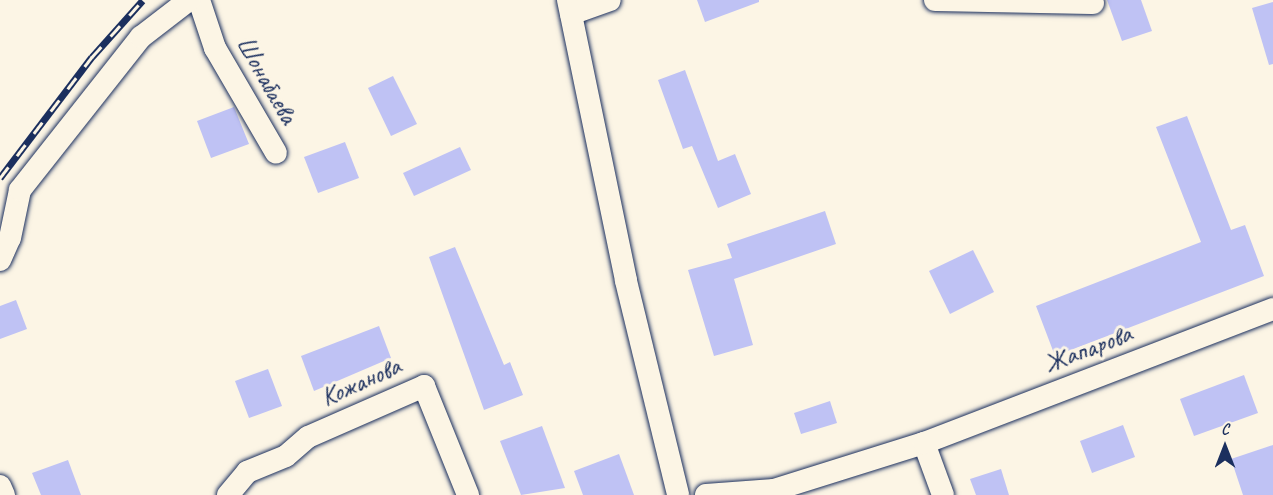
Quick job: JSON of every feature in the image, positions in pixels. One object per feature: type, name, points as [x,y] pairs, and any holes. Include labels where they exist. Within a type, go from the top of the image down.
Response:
[{"type":"street","points":[[0,260],[10,238],[20,190],[75,115],[141,37],[189,0]]},
{"type":"street","name":"Шонабаева","points":[[200,0],[215,48],[276,153]]},
{"type":"street","points":[[610,0],[569,7],[626,281],[678,495]]},
{"type":"street","points":[[934,0],[1094,3]]},
{"type":"street","name":"Жапарова","points":[[706,495],[774,490],[924,443],[1273,309]]},
{"type":"street","name":"Кожанова","points":[[228,495],[247,472],[286,456],[308,437],[424,386],[468,495]]},
{"type":"street","points":[[924,443],[943,495]]},
{"type":"street","points":[[0,486],[4,495]]},
{"type":"building","points":[[697,0],[759,0],[759,2],[705,22]]},
{"type":"building","points":[[1107,0],[1141,0],[1152,31],[1122,41]]},
{"type":"building","points":[[1273,2],[1273,64],[1269,65],[1252,8]]},
{"type":"building","points":[[685,70],[718,161],[735,154],[751,194],[718,208],[692,146],[683,149],[658,80]]},
{"type":"building","points":[[393,76],[417,124],[391,136],[368,88]]},
{"type":"building","points":[[234,107],[249,144],[211,158],[197,121]]},
{"type":"building","points":[[1187,116],[1231,230],[1245,225],[1264,276],[1055,356],[1036,306],[1201,242],[1156,127]]},
{"type":"building","points":[[345,142],[359,178],[318,193],[304,157]]},
{"type":"building","points":[[460,147],[471,170],[414,196],[403,173]]},
{"type":"building","points":[[825,211],[836,244],[734,279],[753,345],[714,356],[688,270],[732,258],[727,244]]},
{"type":"building","points":[[455,247],[504,365],[510,362],[523,395],[484,410],[429,257]]},
{"type":"building","points":[[973,250],[994,292],[950,314],[929,271]]},
{"type":"building","points":[[16,300],[27,329],[0,339],[0,306]]},
{"type":"building","points":[[379,326],[391,358],[314,391],[301,356]]},
{"type":"building","points":[[268,369],[282,406],[249,418],[235,381]]},
{"type":"building","points":[[1244,375],[1258,413],[1194,436],[1180,399]]},
{"type":"building","points":[[830,401],[837,423],[801,434],[794,413]]},
{"type":"building","points":[[1123,425],[1135,457],[1092,473],[1080,441]]},
{"type":"building","points":[[542,426],[565,488],[521,495],[500,441]]},
{"type":"building","points":[[1273,445],[1273,495],[1243,495],[1231,459]]},
{"type":"building","points":[[619,454],[634,495],[583,495],[574,471]]},
{"type":"building","points":[[68,460],[81,495],[41,495],[32,473]]},
{"type":"building","points":[[1001,469],[1009,495],[976,495],[970,479]]},
{"type":"railway","points":[[0,178],[92,57],[143,0]]}]
